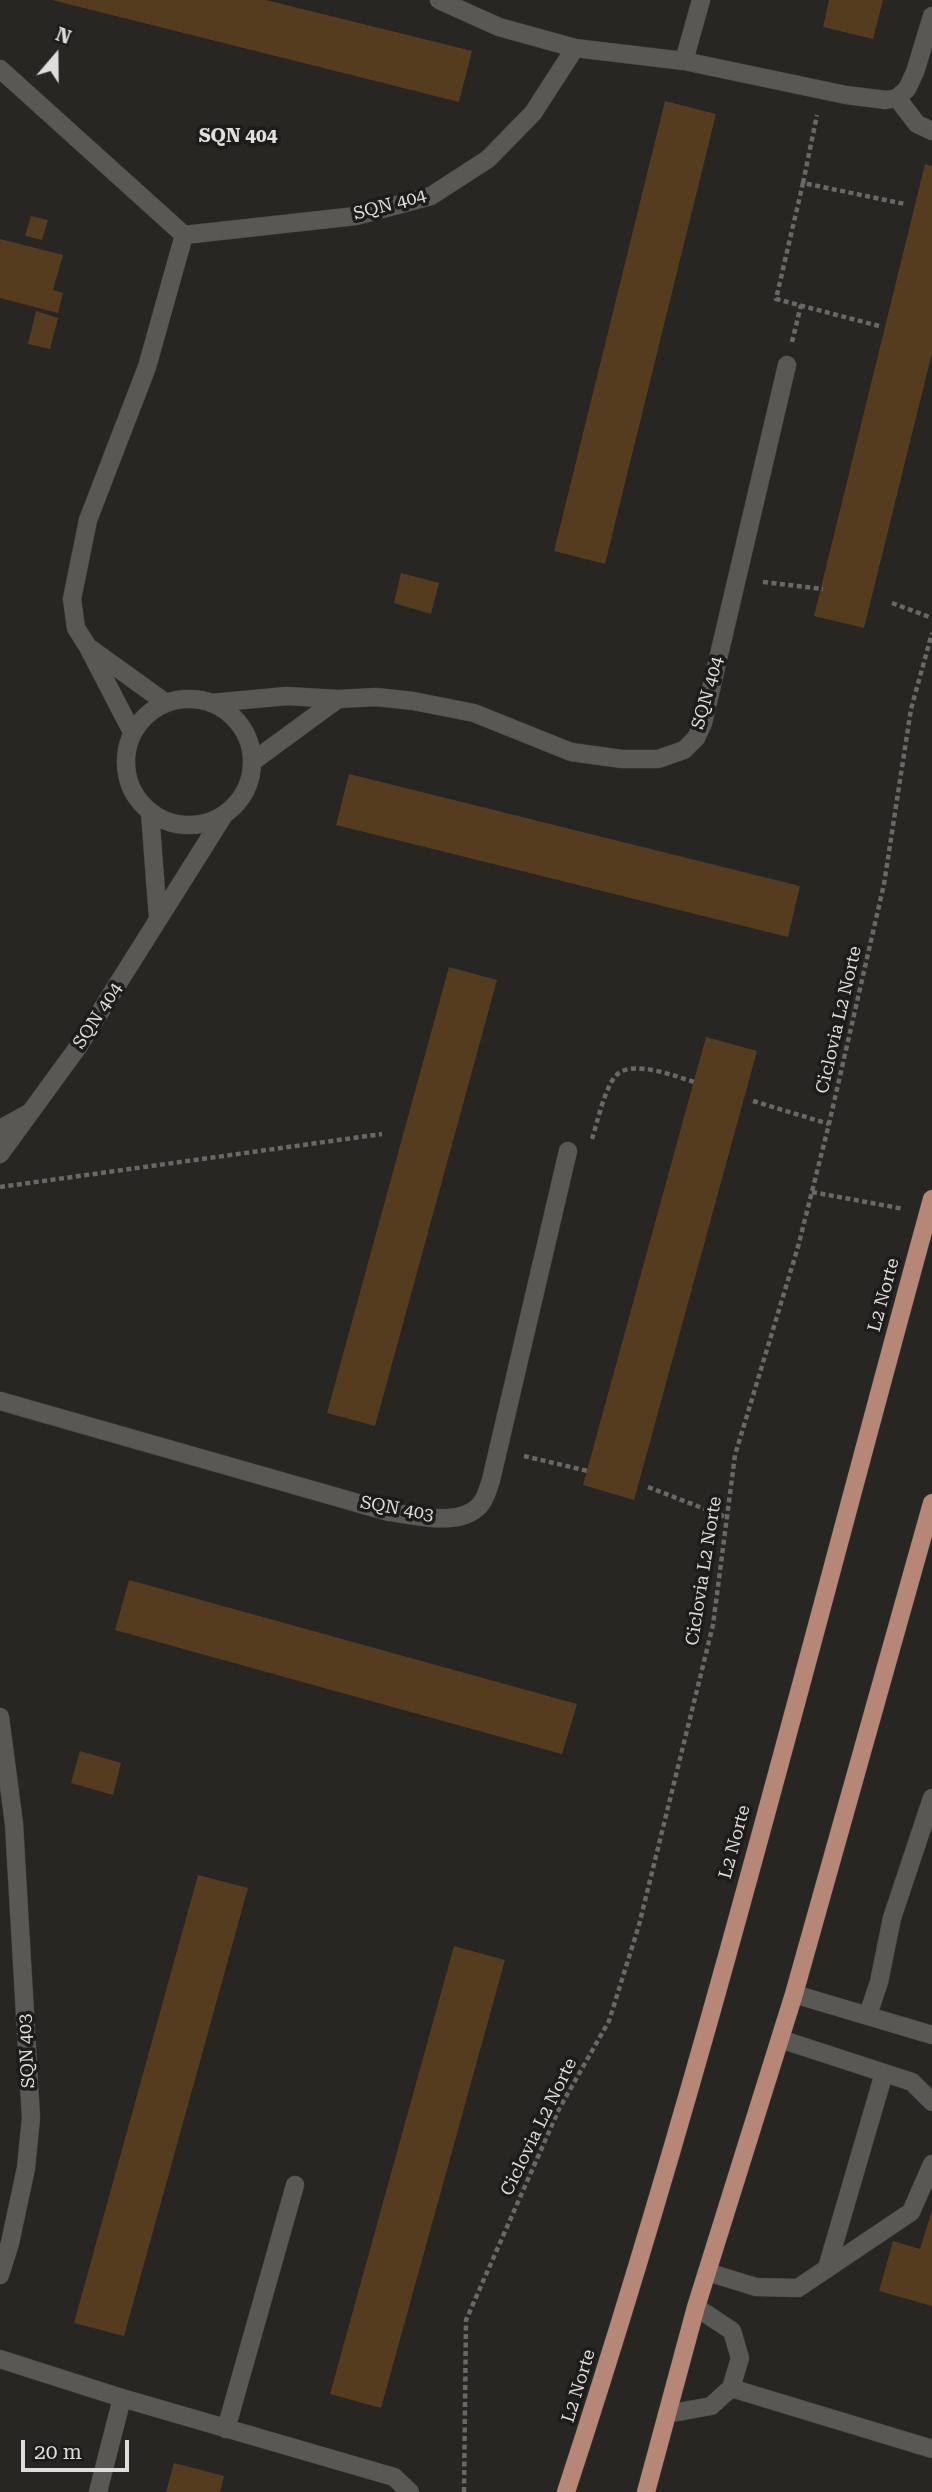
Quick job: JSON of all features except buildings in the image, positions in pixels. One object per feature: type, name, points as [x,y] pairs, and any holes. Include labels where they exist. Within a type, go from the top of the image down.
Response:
[{"type":"main road","name":"L2 Norte","points":[[566,2492],[603,2381],[715,1996],[930,1206]]},
{"type":"main road","points":[[646,2492],[696,2308],[794,1994],[932,1503]]},
{"type":"street","points":[[439,0],[499,27],[575,48],[684,61],[872,99],[897,98],[907,89],[932,16]]},
{"type":"street","points":[[684,61],[701,0]]},
{"type":"street","name":"SQN 404","points":[[184,235],[356,216],[431,195],[488,159],[533,113],[575,48]]},
{"type":"street","points":[[0,69],[184,235],[147,367],[88,520],[72,599],[76,628],[89,647],[132,732]]},
{"type":"street","points":[[897,98],[917,124],[932,131]]},
{"type":"street","name":"SQN 404","points":[[211,703],[288,696],[338,699],[376,697],[474,713],[571,752],[645,760],[684,750],[703,723],[787,365]]},
{"type":"street","points":[[89,647],[166,703]]},
{"type":"street","points":[[188,698],[211,703],[232,716],[247,737],[252,762],[249,783],[239,801],[224,815],[200,824],[174,824],[150,813],[135,796],[126,776],[125,753],[132,732],[146,715],[166,703],[188,698]]},
{"type":"street","points":[[252,762],[338,699]]},
{"type":"street","points":[[150,813],[158,918]]},
{"type":"street","name":"SQN 404","points":[[0,1154],[78,1047],[224,815]]},
{"type":"street","name":"SQN 404","points":[[0,1129],[33,1111]]},
{"type":"street","name":"SQN 403","points":[[0,1401],[389,1511],[447,1518],[464,1516],[479,1506],[491,1480],[568,1151]]},
{"type":"street","name":"SQN 403","points":[[0,1717],[31,2118],[26,2168],[10,2243],[0,2275]]},
{"type":"street","points":[[868,2015],[879,1982],[892,1919],[932,1798]]},
{"type":"street","points":[[794,1994],[932,2035]]},
{"type":"street","points":[[780,2039],[912,2081],[932,2102]]},
{"type":"street","points":[[827,2267],[884,2073]]},
{"type":"street","points":[[707,2272],[756,2287],[798,2288],[911,2212],[932,2164]]},
{"type":"street","points":[[226,2429],[295,2185]]},
{"type":"street","points":[[667,2414],[711,2406],[731,2388],[740,2358],[732,2331],[696,2308]]},
{"type":"street","points":[[0,2359],[122,2398],[394,2477],[410,2492]]},
{"type":"street","points":[[731,2388],[932,2449]]},
{"type":"street","points":[[98,2492],[122,2398]]},
{"type":"path","points":[[822,90],[776,299],[879,326]]},
{"type":"path","points":[[803,183],[905,204]]},
{"type":"path","points":[[787,365],[801,305]]},
{"type":"path","points":[[737,579],[823,589]]},
{"type":"path","points":[[892,603],[932,618]]},
{"type":"path","name":"Ciclovia L2 Norte","points":[[464,2492],[466,2320],[559,2109],[609,2021],[639,1925],[713,1625],[735,1455],[830,1124],[884,884],[911,709],[932,633]]},
{"type":"path","points":[[568,1151],[570,1147],[588,1144],[592,1139],[610,1084],[617,1073],[631,1068],[694,1082]]},
{"type":"path","points":[[753,1101],[830,1124]]},
{"type":"path","points":[[0,1187],[382,1134]]},
{"type":"path","points":[[812,1192],[930,1206]]},
{"type":"path","points":[[498,1450],[588,1471]]},
{"type":"path","points":[[648,1487],[727,1518]]},
{"type":"district","name":"SQN 404","points":[[238,136]]}]
